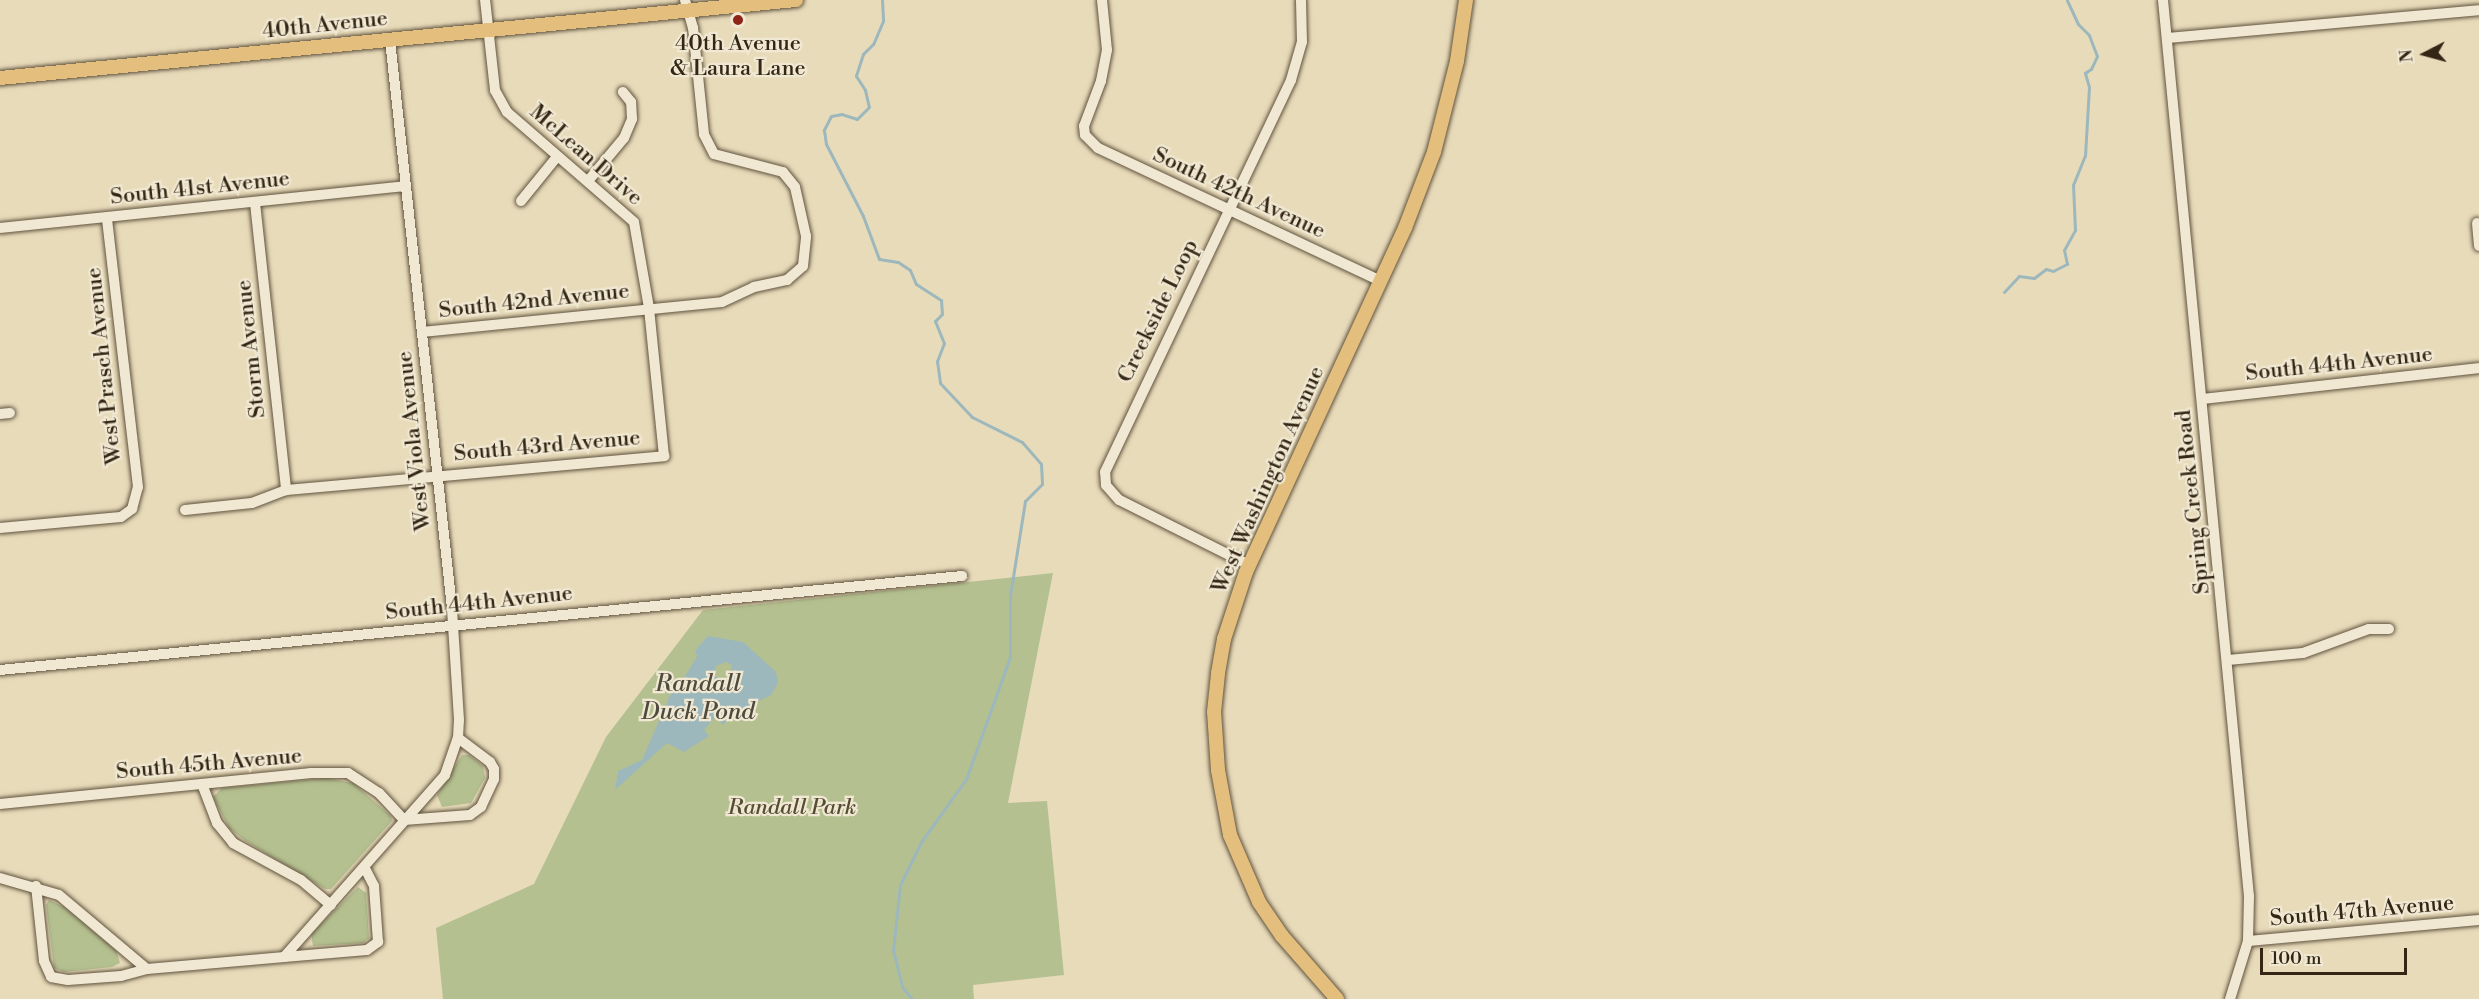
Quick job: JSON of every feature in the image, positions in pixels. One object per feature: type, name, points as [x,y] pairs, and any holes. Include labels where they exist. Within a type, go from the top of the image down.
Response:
[{"type":"main road","name":"40th Avenue","points":[[0,78],[488,31],[686,6],[796,0]]},
{"type":"main road","name":"West Washington Avenue","points":[[1331,997],[1282,936],[1259,902],[1230,835],[1221,801],[1214,712],[1218,673],[1224,639],[1249,565],[1381,281],[1434,152],[1457,62],[1466,0]]},
{"type":"street","name":"McLean Drive","points":[[484,0],[501,103],[556,158],[588,181],[634,222],[649,308],[664,456]]},
{"type":"street","name":"South 42th Avenue","points":[[1102,0],[1107,50],[1101,81],[1086,115],[1085,135],[1098,148],[1381,281]]},
{"type":"street","name":"Creekside Loop","points":[[1249,565],[1119,500],[1106,485],[1105,472],[1298,60],[1302,42],[1301,0]]},
{"type":"street","name":"Spring Creek Road","points":[[2163,0],[2249,896],[2248,941],[2230,999]]},
{"type":"street","name":"South 42nd Avenue","points":[[422,332],[722,302],[754,287],[787,280],[803,266],[806,236],[795,188],[783,172],[714,154],[704,134],[693,28],[686,6]]},
{"type":"street","points":[[2167,38],[2479,10]]},
{"type":"street","name":"West Viola Avenue","points":[[284,957],[445,775],[458,738],[450,624],[422,332],[390,40]]},
{"type":"street","points":[[588,181],[624,138],[632,119],[631,102],[623,92]]},
{"type":"street","points":[[521,201],[556,158]]},
{"type":"street","name":"South 41st Avenue","points":[[0,228],[405,186]]},
{"type":"street","name":"Storm Avenue","points":[[255,203],[286,490]]},
{"type":"street","name":"West Prasch Avenue","points":[[0,528],[121,517],[132,509],[138,487],[107,218]]},
{"type":"street","points":[[2476,223],[2479,246]]},
{"type":"street","name":"South 44th Avenue","points":[[2203,399],[2479,368]]},
{"type":"street","name":"South 43rd Avenue","points":[[185,510],[252,503],[286,490],[664,456]]},
{"type":"street","name":"South 44th Avenue","points":[[0,670],[450,624],[962,576]]},
{"type":"street","points":[[2228,660],[2303,653],[2369,629],[2389,629]]},
{"type":"street","points":[[404,820],[470,815],[481,807],[494,778],[494,769],[490,762],[458,738]]},
{"type":"street","name":"South 45th Avenue","points":[[0,804],[202,784],[348,773],[379,794],[404,820]]},
{"type":"street","points":[[202,784],[217,823],[233,843],[301,880],[331,905]]},
{"type":"street","points":[[36,886],[44,961],[51,977],[68,980],[121,976],[147,969],[368,950],[378,942],[374,886],[365,868]]},
{"type":"street","points":[[0,878],[36,886],[59,895],[147,969]]},
{"type":"street","name":"South 47th Avenue","points":[[2248,941],[2479,920]]},
{"type":"green space","name":"Randall Park","points":[[1053,573],[1008,803],[1047,801],[1064,975],[973,985],[974,999],[443,999],[436,928],[534,884],[606,737],[703,610]]},
{"type":"green space","points":[[462,755],[469,755],[483,766],[485,778],[471,803],[442,807],[437,795]]},
{"type":"green space","points":[[325,778],[353,783],[391,816],[392,821],[331,889],[325,889],[244,840],[229,828],[213,797],[222,788]]},
{"type":"green space","points":[[358,887],[366,893],[369,938],[363,943],[313,946],[311,934]]},
{"type":"green space","points":[[49,900],[64,907],[116,950],[120,963],[112,967],[64,972],[54,968],[46,905]]},
{"type":"water","name":"Randall Duck Pond","points":[[708,636],[743,642],[776,672],[778,683],[771,695],[734,713],[723,725],[715,717],[704,730],[709,736],[684,752],[667,743],[615,790],[618,771],[642,760],[674,686],[685,676],[698,655],[695,655],[697,648]],"holes":[[[726,662],[732,665],[730,675],[725,679],[715,677],[716,666]]]},
{"type":"waterway","points":[[882,0],[883,21],[873,44],[863,54],[856,76],[865,90],[869,107],[857,119],[842,114],[831,116],[824,130],[826,144],[863,216],[879,259],[898,262],[910,270],[916,284],[941,300],[942,314],[935,321],[944,343],[937,361],[940,383],[972,417],[1022,442],[1041,464],[1042,484],[1025,501],[1010,596],[1010,657],[966,779],[921,842],[900,885],[893,950],[902,987],[912,999]]},
{"type":"waterway","points":[[2004,292],[2019,276],[2034,278],[2046,269],[2053,271],[2067,264],[2064,250],[2075,230],[2073,185],[2085,156],[2089,87],[2085,73],[2091,69],[2097,56],[2089,35],[2078,24],[2067,0]]},
{"type":"place","name":"40th Avenue & Laura Lane","points":[[738,20]]}]
